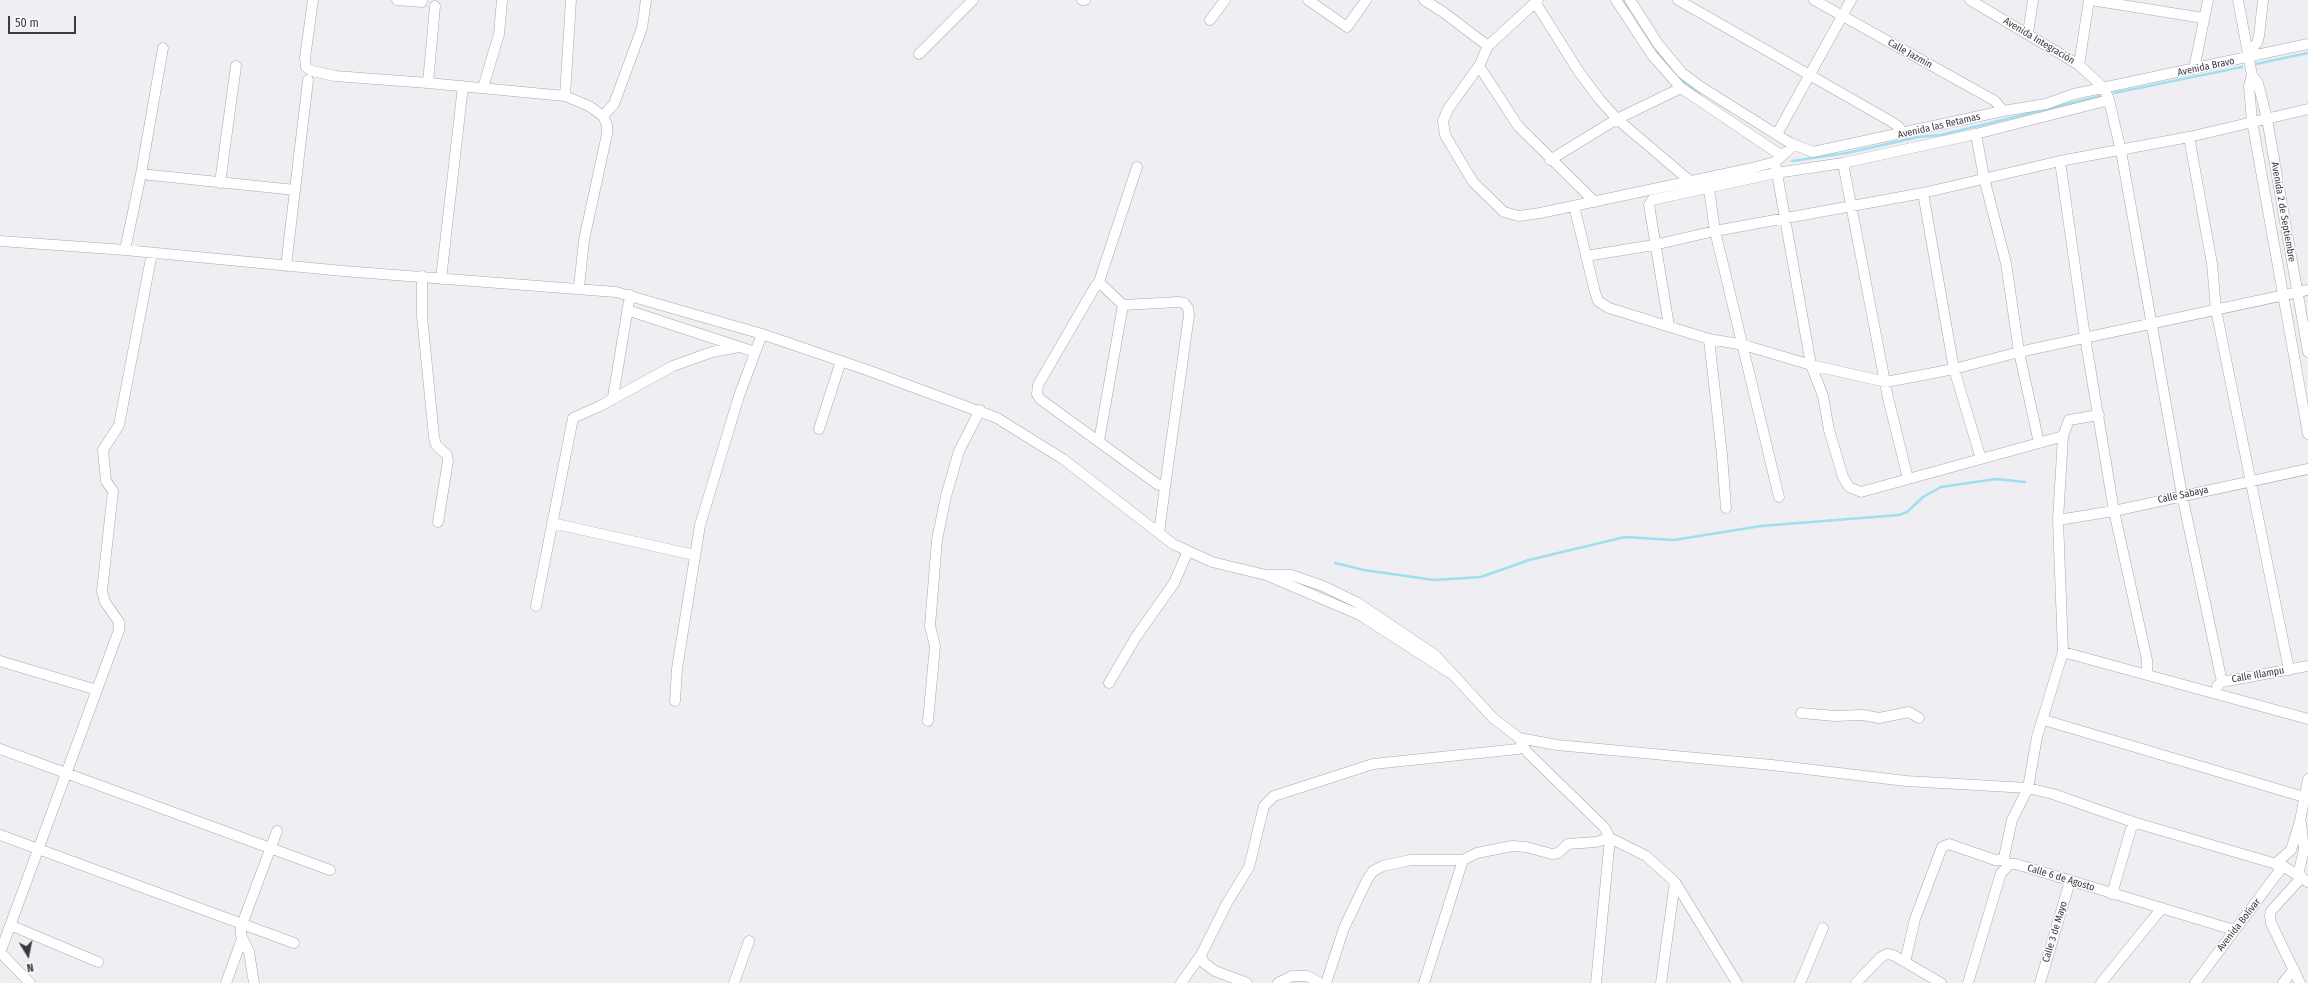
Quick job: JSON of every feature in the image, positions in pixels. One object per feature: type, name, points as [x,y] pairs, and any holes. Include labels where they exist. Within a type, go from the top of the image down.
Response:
[{"type":"street","points":[[313,0],[305,58],[308,70],[335,76],[428,82],[565,96],[589,106],[603,116],[608,129],[584,240],[579,287]]},
{"type":"street","points":[[397,0],[422,2]]},
{"type":"street","points":[[484,88],[499,34],[502,0]]},
{"type":"street","points":[[565,96],[571,0]]},
{"type":"street","points":[[603,116],[614,104],[640,35],[645,18],[646,0]]},
{"type":"street","points":[[919,54],[973,0]]},
{"type":"street","points":[[1210,20],[1225,0]]},
{"type":"street","points":[[1308,0],[1348,27],[1366,0]]},
{"type":"street","points":[[1424,0],[1443,12],[1488,46]]},
{"type":"street","points":[[1616,0],[1652,55],[1681,88],[1778,159]]},
{"type":"street","name":"Avenida las Retamas","points":[[1630,0],[1658,44],[1682,72],[1701,87],[1794,145],[1808,152],[1819,152],[2003,111],[2046,104],[2074,94],[2104,88]]},
{"type":"street","points":[[1678,0],[1892,122],[1899,127],[1903,134]]},
{"type":"street","name":"Calle Jazmín","points":[[1814,0],[1994,101],[2003,111]]},
{"type":"street","points":[[1777,134],[1851,0]]},
{"type":"street","name":"Avenida Integración","points":[[1970,0],[2028,33],[2079,65],[2104,88]]},
{"type":"street","points":[[2028,33],[2033,0]]},
{"type":"street","points":[[2079,65],[2090,0],[2204,18]]},
{"type":"street","points":[[2194,69],[2208,0]]},
{"type":"street","points":[[2238,0],[2252,75],[2249,86],[2252,121],[2308,434]]},
{"type":"street","points":[[2248,54],[2257,43],[2259,36],[2263,0]]},
{"type":"street","points":[[1690,181],[1617,119],[1579,72],[1537,1],[1488,46],[1479,66],[1448,109],[1443,121],[1445,135],[1473,182],[1504,212],[1519,216],[1595,202],[1690,181],[1778,159],[1794,145]]},
{"type":"street","points":[[428,82],[435,6]]},
{"type":"street","name":"Avenida Bravo","points":[[2104,88],[2194,69],[2248,54],[2308,44]]},
{"type":"street","points":[[125,250],[141,174],[163,48]]},
{"type":"street","points":[[220,183],[236,66]]},
{"type":"street","points":[[1479,66],[1518,126],[1550,160],[1595,202]]},
{"type":"street","name":"Avenida 2 de Septiembre","points":[[2252,75],[2258,83],[2267,119],[2308,352]]},
{"type":"street","points":[[286,266],[308,80]]},
{"type":"street","points":[[441,279],[462,86]]},
{"type":"street","points":[[1550,160],[1617,119],[1681,88]]},
{"type":"street","points":[[2104,88],[2109,100],[2120,151],[2182,495],[2222,682]]},
{"type":"street","points":[[1669,326],[1654,245],[1649,205],[1652,200],[1709,189],[1776,173],[1843,163],[1976,134],[2109,100]]},
{"type":"street","points":[[1586,256],[1654,245],[1715,231],[1924,193],[2060,161],[2189,137],[2308,109]]},
{"type":"street","points":[[1976,134],[1984,178],[2006,263],[2019,352],[2039,443]]},
{"type":"street","points":[[2189,137],[2212,264],[2216,310],[2289,670]]},
{"type":"street","points":[[1778,159],[1776,173],[1787,219],[1811,365],[1823,396],[1829,430],[1843,477],[1849,487],[1861,492],[2063,436]]},
{"type":"street","points":[[2060,161],[2085,337],[2114,510],[2147,660],[2147,673]]},
{"type":"street","points":[[1843,163],[1888,398],[1908,479]]},
{"type":"street","points":[[1098,285],[1137,167]]},
{"type":"street","points":[[141,174],[296,190]]},
{"type":"street","points":[[1709,189],[1715,231],[1744,345],[1779,497]]},
{"type":"street","points":[[1924,193],[1954,369],[1981,459]]},
{"type":"street","points":[[1574,206],[1598,301],[1609,308],[1708,339],[1744,345],[1811,365],[1886,382],[1954,369],[2085,337],[2308,290]]},
{"type":"street","points":[[0,241],[125,250],[286,266],[422,276],[441,279],[579,287],[630,295],[762,334],[980,410],[1013,426],[1063,459],[1159,533],[1188,551],[1212,562],[1266,575],[1360,615],[1450,673],[1493,718],[1522,742],[1527,752],[1604,827],[1610,838],[1596,983]]},
{"type":"street","points":[[30,983],[0,953],[40,850],[66,774],[119,630],[119,622],[105,602],[102,591],[113,491],[106,481],[103,450],[119,425],[152,253]]},
{"type":"street","points":[[422,276],[422,316],[434,437],[436,445],[447,455],[448,461],[438,522]]},
{"type":"street","points":[[1159,533],[1166,487],[1189,311],[1187,305],[1182,302],[1123,304],[1102,285],[1098,285],[1093,287],[1036,391],[1040,399],[1158,484],[1166,487]]},
{"type":"street","points":[[613,397],[630,295]]},
{"type":"street","points":[[1099,441],[1123,304]]},
{"type":"street","points":[[627,310],[755,352]]},
{"type":"street","points":[[675,701],[677,669],[700,525],[714,475],[762,334]]},
{"type":"street","points":[[1708,339],[1722,455],[1726,508]]},
{"type":"street","points":[[536,606],[570,423],[573,418],[587,413],[613,397],[673,366],[712,352],[739,347]]},
{"type":"street","points":[[819,429],[841,361]]},
{"type":"street","points":[[928,721],[935,646],[930,626],[937,540],[946,496],[959,451],[980,410]]},
{"type":"street","points":[[1968,983],[2001,873],[2006,863],[2012,820],[2028,788],[2038,737],[2063,652],[2058,520],[2063,436],[2069,420],[2099,415]]},
{"type":"street","name":"Calle Sabaya","points":[[2058,520],[2114,510],[2308,469]]},
{"type":"street","points":[[552,523],[694,555]]},
{"type":"street","points":[[1109,682],[1136,637],[1174,583],[1188,551]]},
{"type":"street","points":[[2063,652],[2147,673],[2308,719]]},
{"type":"street","points":[[0,661],[97,690]]},
{"type":"street","name":"Calle Illampu","points":[[2212,692],[2222,682],[2308,666]]},
{"type":"street","points":[[1801,713],[1835,716],[1863,715],[1879,718],[1909,712],[1919,718]]},
{"type":"street","points":[[2044,720],[2304,796]]},
{"type":"street","points":[[1522,742],[1772,764],[1906,780],[2028,788],[2053,794],[2133,822],[2279,865],[2303,878]]},
{"type":"street","points":[[1181,983],[1201,955],[1227,903],[1249,867],[1264,806],[1274,796],[1373,764],[1518,749],[1522,742]]},
{"type":"street","points":[[0,749],[330,870]]},
{"type":"street","points":[[2300,983],[2271,924],[2270,916],[2271,911],[2303,878],[2304,850],[2300,821],[2308,779]]},
{"type":"street","name":"Avenida Bolívar","points":[[2195,983],[2291,850],[2300,821]]},
{"type":"street","points":[[2112,894],[2133,822]]},
{"type":"street","points":[[226,983],[242,939],[242,924],[277,831]]},
{"type":"street","points":[[0,835],[294,943]]},
{"type":"street","points":[[1326,983],[1344,928],[1373,871],[1383,866],[1410,860],[1462,860],[1477,853],[1512,846],[1526,847],[1552,854],[1558,853],[1572,843],[1596,842],[1610,838],[1646,856],[1675,882],[1736,983]]},
{"type":"street","name":"Calle 6 de Agosto","points":[[1905,962],[1915,919],[1942,846],[1949,844],[1995,860],[2016,864],[2234,930]]},
{"type":"street","points":[[1424,983],[1462,860]]},
{"type":"street","name":"Calle 3 de Mayo","points":[[2040,983],[2070,881]]},
{"type":"street","points":[[1661,983],[1675,882]]},
{"type":"street","points":[[2102,983],[2162,908]]},
{"type":"street","points":[[10,925],[98,962]]},
{"type":"street","points":[[1800,983],[1823,928]]},
{"type":"street","points":[[242,939],[248,952],[254,983]]},
{"type":"street","points":[[734,983],[749,941]]},
{"type":"street","points":[[1858,982],[1884,955],[1890,954],[1941,983]]},
{"type":"street","points":[[1201,955],[1204,963],[1215,971],[1247,983]]},
{"type":"street","points":[[2283,983],[2294,970]]},
{"type":"street","points":[[1278,983],[1292,976],[1307,976],[1320,983]]},
{"type":"waterway","points":[[1622,0],[1628,10]]},
{"type":"waterway","points":[[1651,44],[1681,79],[1700,95]]},
{"type":"waterway","points":[[2256,64],[2308,53]]},
{"type":"waterway","points":[[2114,93],[2242,67]]},
{"type":"waterway","points":[[1792,161],[1847,153],[1918,137],[1941,135],[2100,96]]},
{"type":"waterway","points":[[1335,563],[1364,570],[1434,580],[1481,577],[1529,560],[1625,537],[1674,540],[1761,526],[1899,515],[1907,512],[1923,497],[1941,487],[1996,479],[2025,482]]}]
